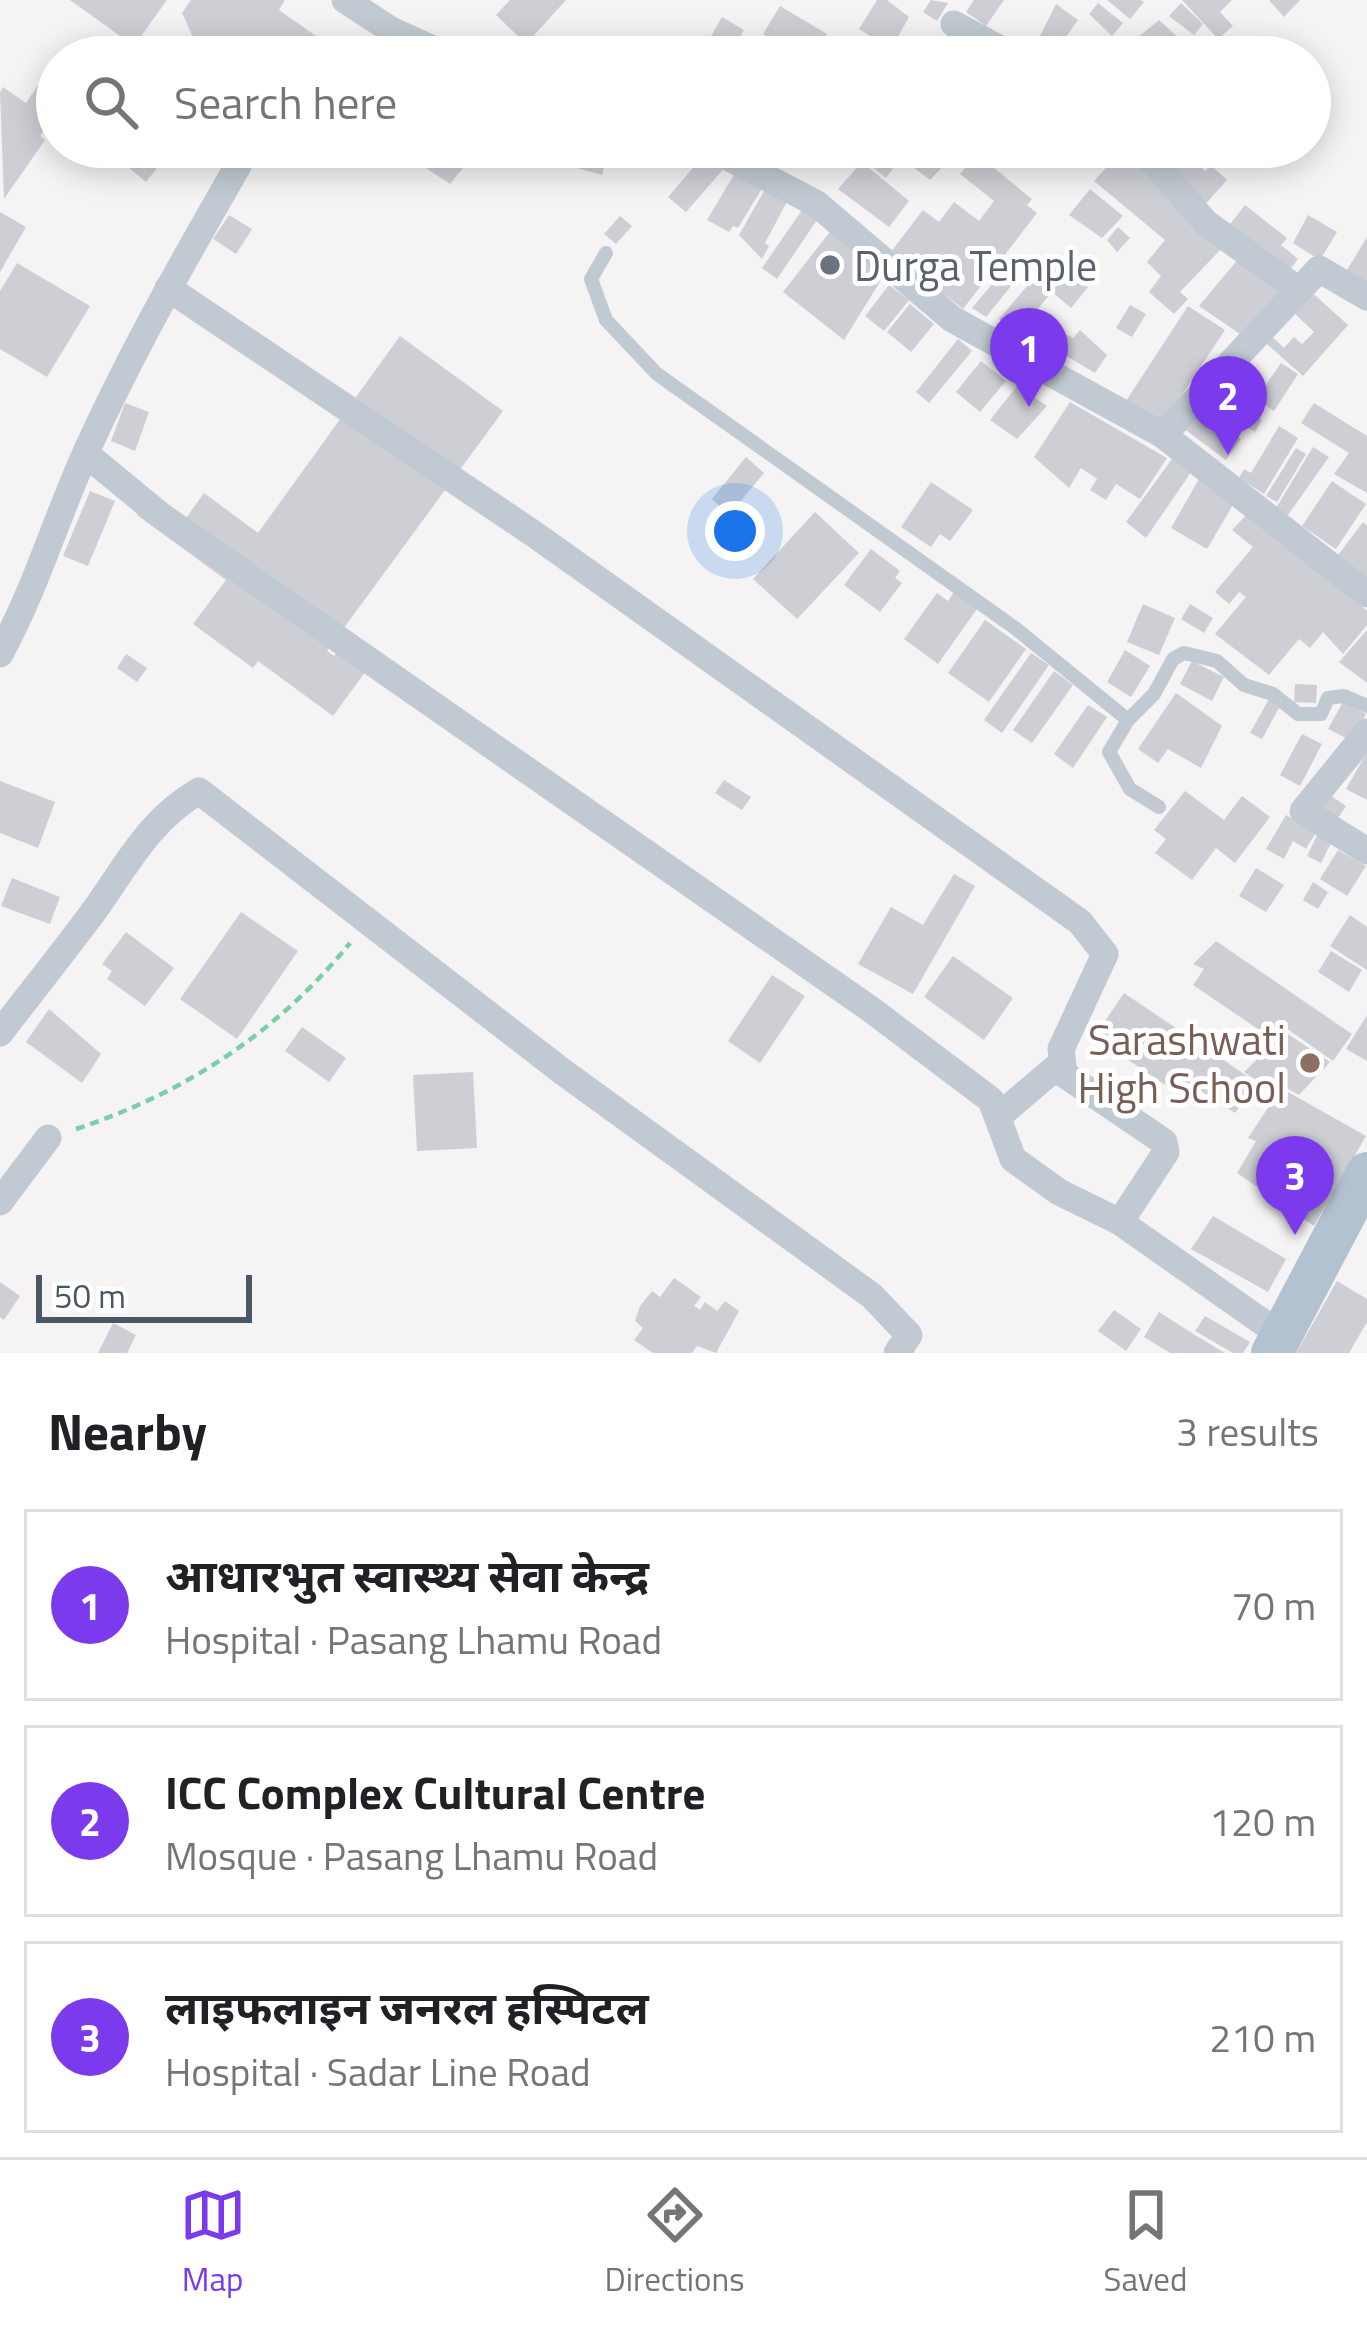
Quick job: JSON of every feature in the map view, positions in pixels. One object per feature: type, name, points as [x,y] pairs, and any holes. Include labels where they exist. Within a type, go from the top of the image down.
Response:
[{"type":"main road","points":[[1276,1344],[1367,1173]]},
{"type":"street","points":[[345,0],[404,36]]},
{"type":"street","points":[[955,24],[977,36]]},
{"type":"street","points":[[0,654],[37,585],[86,454],[168,288],[237,168]]},
{"type":"street","points":[[749,168],[817,204],[952,319],[1163,435],[1367,594]]},
{"type":"street","points":[[1158,168],[1206,223],[1297,289]]},
{"type":"street","points":[[1163,435],[1319,269],[1367,297]]},
{"type":"street","points":[[168,288],[534,534],[1080,922],[1105,954],[1061,1049],[1060,1064],[1064,1074],[1164,1142],[1162,1162],[1120,1222]]},
{"type":"street","points":[[86,454],[160,515],[230,558],[465,730],[868,1008],[992,1100],[1000,1115],[1002,1139],[1013,1159],[1059,1192],[1120,1222],[1276,1344]]},
{"type":"street","points":[[1367,732],[1303,811],[1367,851]]},
{"type":"street","points":[[0,1033],[94,911],[122,863],[171,807],[199,791],[562,1072],[872,1296],[908,1336],[897,1353]]},
{"type":"street","points":[[1000,1115],[1060,1064]]},
{"type":"street","points":[[0,1202],[9,1171],[48,1138]]},
{"type":"lane","points":[[606,254],[591,279],[605,320],[657,374],[1015,628],[1128,720]]},
{"type":"lane","points":[[1159,807],[1130,789],[1108,752],[1128,720],[1154,694],[1173,659],[1184,653],[1216,661],[1244,685],[1273,694],[1298,714],[1321,714],[1328,698],[1344,696],[1367,706]]},
{"type":"path","points":[[48,1138],[191,1082],[305,999],[369,920]]},
{"type":"building","points":[[70,0],[167,0],[141,36],[120,36]]},
{"type":"building","points":[[191,0],[285,0],[279,10],[316,36],[192,36],[182,13]]},
{"type":"building","points":[[510,0],[566,0],[533,36],[518,36],[496,15]]},
{"type":"building","points":[[877,0],[887,0],[909,17],[898,36],[870,36],[859,29]]},
{"type":"building","points":[[931,0],[948,3],[937,21],[923,12]]},
{"type":"building","points":[[974,0],[1004,0],[986,26],[966,12]]},
{"type":"building","points":[[1107,0],[1141,0],[1144,2],[1130,19]]},
{"type":"building","points":[[1182,0],[1232,0],[1220,12],[1233,26],[1215,36]]},
{"type":"building","points":[[1269,0],[1300,0],[1284,17]]},
{"type":"building","points":[[1098,3],[1123,23],[1112,36],[1089,14]]},
{"type":"building","points":[[1181,3],[1203,24],[1194,35],[1169,16]]},
{"type":"building","points":[[1056,4],[1078,20],[1067,36],[1040,36]]},
{"type":"building","points":[[780,6],[827,34],[766,36],[763,34]]},
{"type":"building","points":[[722,17],[744,30],[741,36],[711,36]]},
{"type":"building","points":[[1159,20],[1177,36],[1140,36]]},
{"type":"building","points":[[3,87],[26,103],[36,88],[36,153],[4,199],[0,92]]},
{"type":"building","points":[[129,168],[157,168],[146,182]]},
{"type":"building","points":[[426,168],[463,168],[450,184]]},
{"type":"building","points":[[577,168],[604,168],[602,175]]},
{"type":"building","points":[[693,168],[724,168],[686,212],[668,197]]},
{"type":"building","points":[[738,168],[766,182],[738,228],[733,226],[729,232],[707,220]]},
{"type":"building","points":[[857,168],[869,168],[909,201],[889,227],[838,189]]},
{"type":"building","points":[[874,168],[894,168],[886,178]]},
{"type":"building","points":[[914,168],[942,168],[930,180]]},
{"type":"building","points":[[965,168],[994,168],[1032,199],[1027,205],[1037,213],[963,309],[890,253],[923,210],[939,222],[954,202],[979,221],[994,201],[960,174]]},
{"type":"building","points":[[1106,168],[1146,168],[1223,247],[1180,292],[1188,299],[1174,314],[1149,292],[1161,276],[1147,262],[1165,240],[1094,181]]},
{"type":"building","points":[[1162,168],[1214,168],[1227,180],[1200,210]]},
{"type":"building","points":[[768,184],[790,196],[765,243],[769,246],[762,259],[739,235]]},
{"type":"building","points":[[1090,189],[1123,216],[1102,238],[1069,215]]},
{"type":"building","points":[[1245,205],[1287,238],[1281,245],[1298,259],[1286,275],[1228,227]]},
{"type":"building","points":[[802,210],[817,220],[777,279],[762,268]]},
{"type":"building","points":[[0,212],[26,227],[0,272]]},
{"type":"building","points":[[229,215],[252,229],[236,254],[213,239]]},
{"type":"building","points":[[1308,215],[1337,232],[1320,260],[1293,243]]},
{"type":"building","points":[[620,216],[632,226],[616,244],[604,234]]},
{"type":"building","points":[[1118,227],[1130,238],[1117,252],[1107,240]]},
{"type":"building","points":[[832,229],[886,272],[844,340],[783,292]]},
{"type":"building","points":[[1367,237],[1367,288],[1344,275]]},
{"type":"building","points":[[1016,256],[1028,265],[986,317],[972,308]]},
{"type":"building","points":[[1052,257],[1088,287],[1071,308],[1052,292],[1017,333],[999,319]]},
{"type":"building","points":[[1239,258],[1286,287],[1240,334],[1199,306]]},
{"type":"building","points":[[17,263],[90,306],[47,377],[0,349],[0,291]]},
{"type":"building","points":[[889,285],[909,300],[884,331],[865,316]]},
{"type":"building","points":[[1307,288],[1348,325],[1303,376],[1260,338],[1267,332],[1284,348],[1294,337],[1302,344],[1314,332],[1288,307]]},
{"type":"building","points":[[910,304],[934,324],[911,352],[887,332]]},
{"type":"building","points":[[1130,305],[1146,314],[1132,337],[1116,328]]},
{"type":"building","points":[[1188,306],[1225,330],[1162,425],[1126,401]]},
{"type":"building","points":[[1050,326],[1073,338],[1080,330],[1107,355],[1095,373],[1041,341]]},
{"type":"building","points":[[400,336],[503,411],[327,651],[334,656],[343,643],[371,664],[333,716],[258,661],[253,668],[193,624],[226,580],[137,515],[151,496],[184,521],[204,493],[258,533]]},
{"type":"building","points":[[958,339],[972,351],[929,403],[916,392]]},
{"type":"building","points":[[981,361],[1006,381],[980,412],[956,392]]},
{"type":"building","points":[[1281,363],[1298,374],[1274,411],[1263,404],[1255,415],[1262,420],[1255,432],[1209,403],[1225,378],[1234,384],[1240,374],[1259,387],[1252,396],[1256,399]]},
{"type":"building","points":[[1017,386],[1047,406],[1017,439],[990,420]]},
{"type":"building","points":[[1070,402],[1167,458],[1140,499],[1116,484],[1106,500],[1090,490],[1097,479],[1081,468],[1069,488],[1034,457]]},
{"type":"building","points":[[125,403],[149,412],[135,451],[111,441]]},
{"type":"building","points":[[1314,403],[1367,436],[1367,493],[1334,474],[1349,453],[1301,423]]},
{"type":"building","points":[[1195,405],[1241,439],[1226,460],[1180,426]]},
{"type":"building","points":[[1279,426],[1298,438],[1264,494],[1239,478],[1244,469],[1251,473]]},
{"type":"building","points":[[1313,447],[1329,457],[1288,515],[1276,508]]},
{"type":"building","points":[[1296,448],[1306,454],[1277,502],[1266,496]]},
{"type":"building","points":[[1175,455],[1194,468],[1146,538],[1126,522]]},
{"type":"building","points":[[746,457],[764,473],[729,515],[712,499]]},
{"type":"building","points":[[1200,477],[1237,498],[1207,549],[1171,528]]},
{"type":"building","points":[[1332,481],[1366,504],[1336,549],[1302,526]]},
{"type":"building","points":[[931,482],[973,510],[950,541],[940,534],[931,547],[901,527]]},
{"type":"building","points":[[90,491],[115,501],[88,566],[63,556]]},
{"type":"building","points":[[1250,511],[1367,611],[1367,625],[1343,654],[1323,632],[1310,648],[1299,639],[1269,675],[1215,634],[1246,597],[1239,592],[1229,604],[1215,592],[1253,547],[1232,530]]},
{"type":"building","points":[[815,512],[859,553],[797,619],[753,579]]},
{"type":"building","points":[[1363,522],[1367,525],[1367,582],[1335,559]]},
{"type":"building","points":[[871,549],[900,571],[895,578],[902,583],[880,612],[844,585]]},
{"type":"building","points":[[954,592],[977,609],[938,664],[904,639],[937,593],[948,601]]},
{"type":"building","points":[[1143,604],[1175,618],[1159,655],[1127,642]]},
{"type":"building","points":[[1190,604],[1213,618],[1204,633],[1181,619]]},
{"type":"building","points":[[985,620],[1026,649],[989,702],[948,673]]},
{"type":"building","points":[[1367,630],[1367,683],[1339,662]]},
{"type":"building","points":[[1125,650],[1150,666],[1131,697],[1107,682]]},
{"type":"building","points":[[1031,653],[1049,665],[1002,733],[984,720]]},
{"type":"building","points":[[126,654],[147,668],[137,682],[117,668]]},
{"type":"building","points":[[1192,661],[1224,677],[1212,701],[1180,684]]},
{"type":"building","points":[[1054,671],[1073,685],[1032,743],[1013,730]]},
{"type":"building","points":[[1295,684],[1317,685],[1316,703],[1294,702]]},
{"type":"building","points":[[1176,693],[1222,726],[1201,768],[1168,749],[1158,763],[1138,749]]},
{"type":"building","points":[[1269,699],[1280,706],[1262,739],[1250,733]]},
{"type":"building","points":[[1343,702],[1366,714],[1352,741],[1328,729]]},
{"type":"building","points":[[1088,705],[1107,717],[1073,768],[1054,754]]},
{"type":"building","points":[[1302,734],[1322,744],[1300,786],[1280,775]]},
{"type":"building","points":[[1367,752],[1367,800],[1346,789]]},
{"type":"building","points":[[724,780],[751,797],[742,810],[715,793]]},
{"type":"building","points":[[0,781],[55,802],[38,848],[0,833]]},
{"type":"building","points":[[1185,791],[1224,820],[1242,796],[1270,817],[1235,863],[1216,848],[1192,880],[1155,853],[1166,839],[1154,830]]},
{"type":"building","points":[[1331,796],[1346,806],[1334,824],[1319,813]]},
{"type":"building","points":[[1286,815],[1316,832],[1306,849],[1293,841],[1284,859],[1266,849]]},
{"type":"building","points":[[1321,827],[1336,833],[1321,863],[1307,856]]},
{"type":"building","points":[[1338,850],[1366,866],[1347,896],[1320,879]]},
{"type":"building","points":[[1256,868],[1284,885],[1266,912],[1239,896]]},
{"type":"building","points":[[954,874],[975,886],[913,994],[858,964],[891,907],[923,925]]},
{"type":"building","points":[[12,878],[60,897],[50,924],[1,906]]},
{"type":"building","points":[[1313,882],[1328,892],[1318,909],[1303,900]]},
{"type":"building","points":[[241,912],[298,951],[237,1039],[180,999]]},
{"type":"building","points":[[1350,915],[1367,927],[1367,970],[1330,946]]},
{"type":"building","points":[[126,932],[174,968],[145,1006],[107,979],[112,971],[102,964]]},
{"type":"building","points":[[1216,941],[1352,1034],[1333,1061],[1283,1026],[1274,1040],[1193,985],[1204,969],[1193,964]]},
{"type":"building","points":[[1331,951],[1362,970],[1349,992],[1318,972]]},
{"type":"building","points":[[953,956],[1013,998],[984,1040],[924,997]]},
{"type":"building","points":[[772,975],[805,996],[760,1063],[728,1041]]},
{"type":"building","points":[[1124,993],[1256,1082],[1235,1113],[1195,1087],[1186,1099],[1094,1037]]},
{"type":"building","points":[[49,1009],[101,1054],[82,1083],[26,1042]]},
{"type":"building","points":[[1367,1015],[1367,1061],[1346,1049]]},
{"type":"building","points":[[302,1027],[346,1058],[329,1082],[285,1051]]},
{"type":"building","points":[[1285,1032],[1330,1062],[1299,1095],[1281,1085],[1275,1093],[1244,1072]]},
{"type":"building","points":[[473,1072],[477,1148],[417,1151],[413,1075]]},
{"type":"building","points":[[1281,1088],[1366,1136],[1314,1226],[1237,1173],[1256,1141],[1248,1138]]},
{"type":"building","points":[[1213,1216],[1286,1259],[1268,1292],[1191,1249]]},
{"type":"building","points":[[674,1278],[701,1297],[694,1306],[700,1310],[705,1302],[717,1311],[725,1301],[739,1311],[716,1353],[697,1346],[692,1353],[653,1353],[634,1340],[643,1328],[635,1321],[640,1306],[652,1291],[660,1297]]},
{"type":"building","points":[[1337,1281],[1367,1299],[1367,1322],[1349,1353],[1296,1353]]},
{"type":"building","points":[[0,1282],[20,1296],[4,1320],[0,1317]]},
{"type":"building","points":[[1114,1310],[1141,1329],[1126,1351],[1098,1331]]},
{"type":"building","points":[[1159,1312],[1225,1353],[1170,1353],[1144,1337]]},
{"type":"building","points":[[1205,1316],[1250,1342],[1243,1353],[1233,1353],[1195,1331]]},
{"type":"building","points":[[113,1323],[136,1335],[127,1353],[98,1353]]},
{"type":"place","name":"Durga Temple","points":[[830,265]]},
{"type":"place","name":"आधारभुत स्वास्थ्य सेवा केन्द्र","points":[[1029,407]]},
{"type":"place","name":"ICC Complex Cultural Centre","points":[[1228,455]]},
{"type":"place","name":"Sarashwati High School","points":[[1310,1063]]},
{"type":"place","name":"लाइफलाइन जनरल हस्पिटल","points":[[1295,1235]]}]
